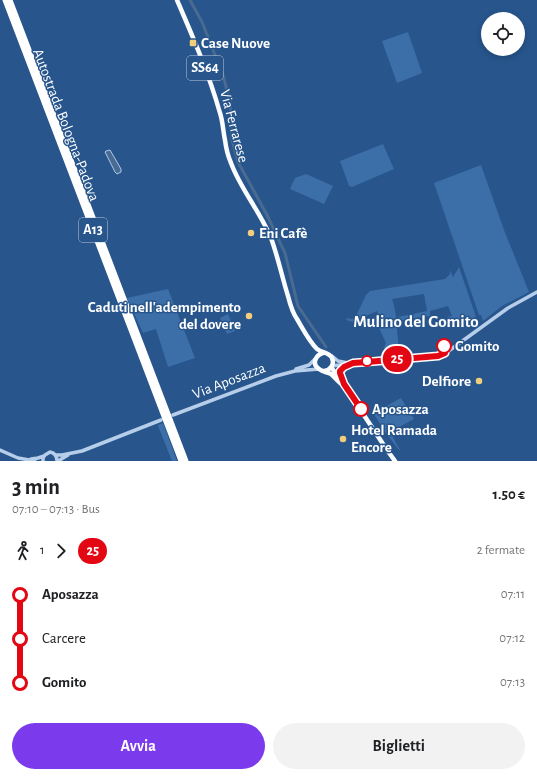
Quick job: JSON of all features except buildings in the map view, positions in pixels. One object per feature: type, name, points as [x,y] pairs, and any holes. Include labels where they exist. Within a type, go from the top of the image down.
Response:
[{"type":"highway","name":"Autostrada Bologna-Padova","points":[[5,0],[181,461]]},
{"type":"highway","name":"Autostrada Bologna-Padova","points":[[10,0],[186,461]]},
{"type":"main road","name":"Via Ferrarese","points":[[177,0],[197,48],[220,113],[226,150],[236,176],[259,214],[271,240],[295,316],[311,342]]},
{"type":"main road","points":[[311,342],[317,349],[331,356],[333,360],[332,366],[328,370],[321,370]]},
{"type":"main road","points":[[311,342],[316,358],[315,364],[321,370],[330,374],[344,384]]},
{"type":"main road","points":[[316,358],[323,353]]},
{"type":"main road","points":[[332,366],[384,446],[396,461]]},
{"type":"street","points":[[332,366],[442,355],[508,308],[537,292]]},
{"type":"street","points":[[331,356],[338,361],[353,363]]},
{"type":"street","name":"Via Aposazza","points":[[295,371],[296,369],[309,365],[316,358]]},
{"type":"street","points":[[344,384],[340,371],[344,367],[353,363]]},
{"type":"street","name":"Via Aposazza","points":[[174,415],[276,376],[295,371],[321,370]]},
{"type":"street","points":[[28,460],[44,456],[49,452],[56,455],[62,455],[82,451],[161,420]]},
{"type":"street","points":[[0,450],[18,458],[34,461]]},
{"type":"street","points":[[56,455],[57,461],[73,453]]},
{"type":"street","points":[[43,461],[44,456]]},
{"type":"shaded area","points":[[408,32],[422,73],[397,83],[382,41]]},
{"type":"shaded area","points":[[383,144],[394,169],[352,187],[349,186],[340,161]]},
{"type":"shaded area","points":[[110,150],[121,169],[121,172],[117,174],[105,152]]},
{"type":"shaded area","points":[[481,165],[504,230],[529,292],[502,306],[483,321],[481,315],[479,315],[434,183]]},
{"type":"shaded area","points":[[306,174],[333,186],[324,204],[290,189],[295,178]]},
{"type":"shaded area","points":[[459,267],[476,317],[474,320],[457,327],[456,324],[450,326],[447,317],[452,316],[448,306],[430,311],[430,316],[399,321],[398,317],[427,311],[424,294],[392,299],[396,317],[399,352],[396,356],[392,357],[384,349],[386,343],[379,328],[381,326],[377,311],[353,322],[346,320],[347,318],[355,318],[366,295],[370,291],[445,279],[450,274],[450,270],[453,277]]},
{"type":"shaded area","points":[[168,289],[195,358],[168,367],[156,329],[143,333],[127,298]]},
{"type":"shaded area","points":[[228,314],[235,331],[227,334],[220,318]]},
{"type":"shaded area","points":[[401,398],[414,419],[390,432],[399,450],[373,413]]},
{"type":"shaded area","points":[[163,423],[177,461],[172,461],[158,426]]},
{"type":"waterway","points":[[190,0],[202,22],[223,75],[230,102],[232,140],[238,162],[267,215],[285,253],[298,306],[326,347]]},
{"type":"bus line","name":"25","points":[[361,409],[340,376],[340,371],[342,368],[353,363],[438,356],[445,353],[444,346]]},
{"type":"place","name":"Case Nuove","points":[[193,43]]},
{"type":"place","name":"Eni Cafè","points":[[251,233]]},
{"type":"place","name":"Caduti nell'adempimento del dovere","points":[[249,316]]},
{"type":"place","name":"Gomito","points":[[444,346]]},
{"type":"place","name":"Delfiore","points":[[479,381]]},
{"type":"place","name":"Aposazza","points":[[361,409]]},
{"type":"place","name":"Hotel Ramada Encore","points":[[343,439]]},
{"type":"district","name":"Mulino del Gomito","points":[[416,321]]}]
